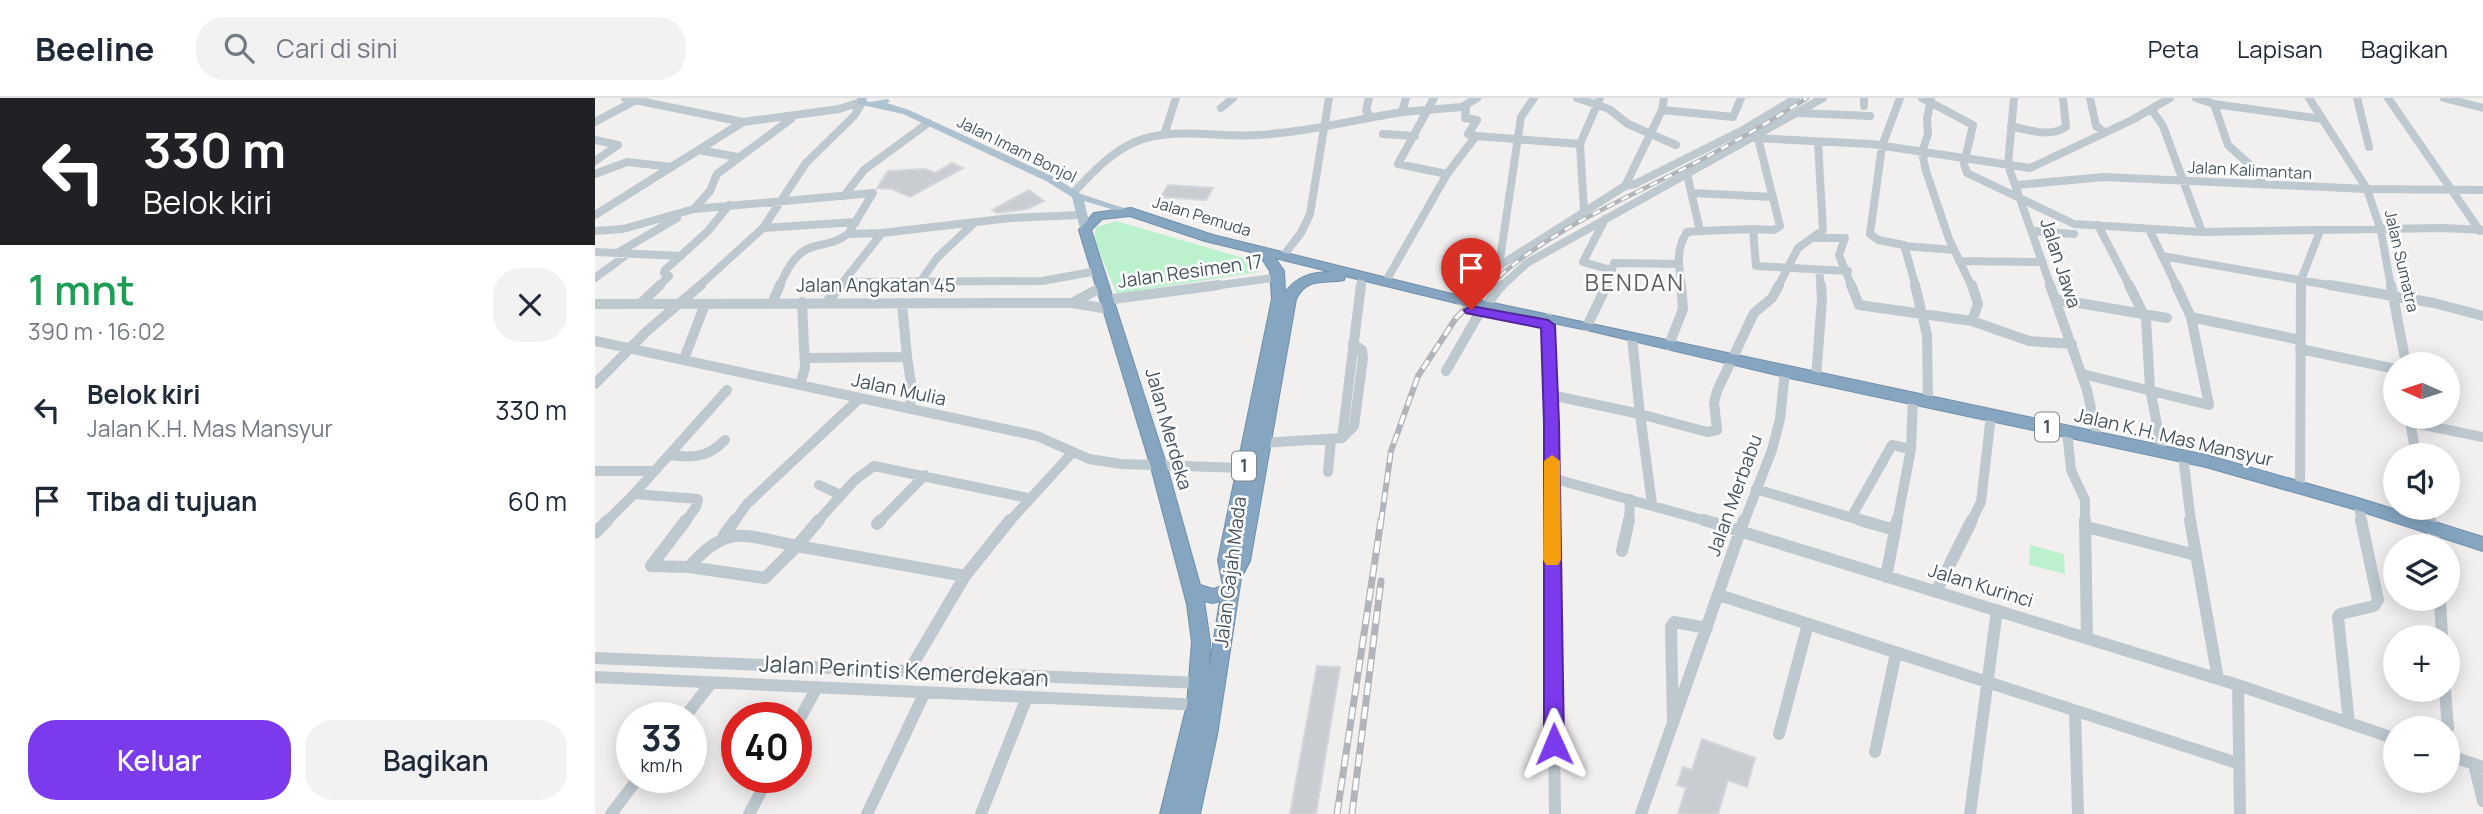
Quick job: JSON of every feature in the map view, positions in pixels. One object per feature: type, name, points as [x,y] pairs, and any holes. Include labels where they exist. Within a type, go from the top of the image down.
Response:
[{"type":"highway","name":"1","points":[[1085,230],[1098,216],[1131,212]]},
{"type":"highway","name":"Jalan Pemuda","points":[[1131,212],[1209,238],[1264,252]]},
{"type":"highway","name":"Jalan Merdeka","points":[[1085,230],[1159,467],[1193,591],[1201,642]]},
{"type":"highway","name":"Jalan K.H. Mas Mansyur","points":[[1264,252],[1460,300],[1483,309]]},
{"type":"highway","points":[[1264,252],[1276,266],[1279,277]]},
{"type":"highway","name":"Jalan K.H. Mas Mansyur","points":[[1281,317],[1294,288],[1311,277],[1335,276],[1483,309],[1605,331]]},
{"type":"highway","name":"Jalan Gajah Mada","points":[[1190,814],[1207,684],[1232,585],[1227,560],[1244,468],[1281,317],[1279,277]]},
{"type":"highway","name":"1","points":[[1232,585],[1241,561],[1263,443],[1281,317]]},
{"type":"highway","name":"Jalan K.H. Mas Mansyur","points":[[1548,321],[1587,326],[1785,372],[2183,455],[2358,503],[2483,544]]},
{"type":"highway","points":[[1193,591],[1213,596],[1232,585]]},
{"type":"highway","name":"Jalan Gajah Mada","points":[[1201,642],[1207,684]]},
{"type":"highway","name":"Jalan Gajah Mada","points":[[1170,814],[1204,705]]},
{"type":"main road","name":"Jalan Imam Bonjol","points":[[865,104],[890,101],[928,123],[1050,179],[1075,194],[1131,212]]},
{"type":"main road","points":[[1075,194],[1085,230]]},
{"type":"street","points":[[625,98],[743,122],[793,117],[865,104]]},
{"type":"street","points":[[1164,135],[1176,98]]},
{"type":"street","points":[[1221,108],[1233,98]]},
{"type":"street","points":[[1283,256],[1301,233],[1310,214],[1329,98]]},
{"type":"street","points":[[1369,98],[1366,110],[1370,116]]},
{"type":"street","points":[[1402,112],[1406,98]]},
{"type":"street","points":[[1434,98],[1415,136],[1397,162],[1399,165],[1447,174]]},
{"type":"street","points":[[1462,107],[1477,98]]},
{"type":"street","points":[[1499,266],[1522,112],[1534,98]]},
{"type":"street","points":[[1577,98],[1598,101],[1628,124],[1676,145]]},
{"type":"street","points":[[1625,186],[1651,135],[1664,98]]},
{"type":"street","points":[[1662,110],[1734,117],[1741,98]]},
{"type":"street","points":[[1460,300],[1499,266],[1584,210],[1625,186],[1635,184],[1721,141],[1796,98]]},
{"type":"street","points":[[1446,371],[1455,351],[1483,309],[1504,283],[1527,263],[1757,138],[1823,98]]},
{"type":"street","points":[[1900,98],[1882,146],[1870,234],[1878,240],[1904,246],[1954,250]]},
{"type":"street","points":[[1922,98],[1931,100],[1973,125],[1965,159],[1964,168],[1967,173],[2069,223],[2202,232],[2481,232]]},
{"type":"street","name":"Jalan Jawa","points":[[2014,98],[2008,165],[2082,374],[2097,437]]},
{"type":"street","points":[[2011,127],[2060,132],[2066,127],[2063,98]]},
{"type":"street","points":[[2090,98],[2096,126],[2104,132]]},
{"type":"street","points":[[1757,138],[1882,146],[2034,167],[2152,110],[2170,98]]},
{"type":"street","points":[[2196,98],[2214,104],[2322,119]]},
{"type":"street","name":"Jalan Sumatra","points":[[2309,98],[2367,189],[2381,230],[2404,352]]},
{"type":"street","points":[[2357,98],[2369,147]]},
{"type":"street","points":[[2388,98],[2481,232]]},
{"type":"street","points":[[2444,98],[2483,108]]},
{"type":"street","points":[[595,122],[636,100]]},
{"type":"street","points":[[1931,100],[1927,119],[1928,135],[1923,152],[1926,171],[1954,250],[1977,300],[1972,321]]},
{"type":"street","points":[[1584,210],[1580,144],[1598,101]]},
{"type":"street","points":[[595,384],[600,374],[723,268],[762,228],[806,163],[865,104]]},
{"type":"street","points":[[2214,104],[2228,145],[2250,165],[2263,184]]},
{"type":"street","points":[[1075,194],[1099,167],[1136,141],[1164,135],[1259,135],[1431,108],[1467,108],[1465,118],[1477,120],[1468,134],[1476,136],[1580,144]]},
{"type":"street","points":[[2152,110],[2163,126],[2202,232]]},
{"type":"street","points":[[1799,113],[1870,116]]},
{"type":"street","points":[[694,209],[710,191],[715,177],[793,117]]},
{"type":"street","points":[[597,213],[743,122]]},
{"type":"street","points":[[844,196],[864,170],[928,123]]},
{"type":"street","points":[[1383,134],[1415,136]]},
{"type":"street","points":[[1386,281],[1447,174],[1476,136]]},
{"type":"street","points":[[1668,345],[1683,307],[1679,246],[1683,235],[1700,231],[1778,228],[1780,224],[1757,138]]},
{"type":"street","points":[[595,140],[618,145],[595,161]]},
{"type":"street","points":[[1551,395],[1707,432],[1716,431],[1718,426],[1714,400],[1754,313],[1772,298],[1798,248],[1823,230],[1818,143]]},
{"type":"street","points":[[699,150],[738,158]]},
{"type":"street","points":[[595,174],[628,162],[672,167]]},
{"type":"street","points":[[1687,174],[1700,231]]},
{"type":"street","name":"Jalan Kalimantan","points":[[2017,185],[2089,177],[2367,189],[2483,190]]},
{"type":"street","points":[[1692,193],[1773,197]]},
{"type":"street","points":[[595,231],[623,229],[694,209],[874,194],[848,234],[834,246],[811,247],[793,261],[772,303]]},
{"type":"street","points":[[641,304],[668,277],[664,272],[708,232],[729,205]]},
{"type":"street","points":[[595,278],[624,252],[682,214]]},
{"type":"street","points":[[848,234],[882,233],[1027,216],[1082,215]]},
{"type":"street","points":[[1605,219],[1583,262],[1611,270]]},
{"type":"street","points":[[762,228],[856,222]]},
{"type":"street","points":[[920,282],[937,258],[974,223]]},
{"type":"street","points":[[2098,225],[2144,314],[2148,327],[2150,390],[2162,450]]},
{"type":"street","points":[[1753,229],[1753,264],[1788,269],[1847,271]]},
{"type":"street","points":[[2082,374],[2209,405],[2191,317],[2149,229]]},
{"type":"street","points":[[2033,231],[2074,234]]},
{"type":"street","points":[[2300,488],[2301,280],[2319,231]]},
{"type":"street","points":[[827,302],[882,233]]},
{"type":"street","points":[[1814,238],[1845,238],[1839,255],[1859,305],[1972,321],[2029,341],[2072,344]]},
{"type":"street","points":[[1886,577],[1921,400],[1928,343],[1924,313],[1904,246]]},
{"type":"street","points":[[595,252],[681,256]]},
{"type":"street","points":[[2162,256],[2434,303],[2483,316]]},
{"type":"street","points":[[1959,261],[2043,262]]},
{"type":"street","points":[[1587,326],[1605,293],[1614,264],[1679,264]]},
{"type":"street","points":[[1816,378],[1822,299],[1819,270]]},
{"type":"street","points":[[843,282],[1042,281],[1097,271]]},
{"type":"street","name":"Jalan Resimen 17","points":[[1106,299],[1279,277]]},
{"type":"street","points":[[1263,443],[1336,439],[1354,426],[1363,358],[1359,346],[1353,344],[1361,282]]},
{"type":"street","name":"Jalan Angkatan 45","points":[[595,304],[1072,303],[1106,299]]},
{"type":"street","name":"Jalan Angkatan 45","points":[[1072,303],[1106,299]]},
{"type":"street","points":[[2055,299],[2167,318]]},
{"type":"street","points":[[800,384],[805,358],[802,302]]},
{"type":"street","points":[[902,303],[911,383],[909,409]]},
{"type":"street","points":[[684,359],[705,304]]},
{"type":"street","points":[[2191,317],[2383,366]]},
{"type":"street","points":[[1548,321],[1555,814]]},
{"type":"street","points":[[1632,338],[1652,505]]},
{"type":"street","name":"Jalan Mulia","points":[[595,341],[1037,436],[1089,458],[1159,467],[1244,468]]},
{"type":"street","points":[[805,358],[907,357]]},
{"type":"street","name":"Jalan Merbabu","points":[[1641,814],[1673,729],[1739,531],[1775,440],[1785,372]]},
{"type":"street","points":[[595,533],[669,456],[727,390]]},
{"type":"street","points":[[688,566],[713,541],[724,535],[747,504],[859,399]]},
{"type":"street","points":[[1937,590],[1981,502],[1991,415]]},
{"type":"street","points":[[2450,429],[2483,437]]},
{"type":"street","points":[[2067,431],[2071,470],[2085,499],[2087,637]]},
{"type":"street","points":[[1328,472],[1336,439]]},
{"type":"street","points":[[669,456],[707,455],[715,452],[725,440]]},
{"type":"street","points":[[1852,516],[1892,445],[1911,449]]},
{"type":"street","points":[[909,671],[965,576],[1028,498],[1073,452]]},
{"type":"street","points":[[2183,455],[2196,555],[2218,679]]},
{"type":"street","points":[[633,494],[698,499],[696,507],[651,566],[688,566],[704,571],[765,578],[841,495],[874,466],[1028,498]]},
{"type":"street","points":[[595,471],[652,471]]},
{"type":"street","points":[[877,524],[925,475]]},
{"type":"street","name":"Jalan Kurinci","points":[[1552,478],[1937,590],[2383,734]]},
{"type":"street","points":[[819,485],[841,495]]},
{"type":"street","points":[[1756,489],[1895,530]]},
{"type":"street","points":[[1622,551],[1629,527],[1630,499]]},
{"type":"street","points":[[2349,723],[2337,617],[2374,606],[2378,600],[2358,503]]},
{"type":"street","points":[[2430,520],[2433,534]]},
{"type":"street","points":[[2087,527],[2196,555]]},
{"type":"street","points":[[724,535],[965,576]]},
{"type":"street","points":[[1719,595],[2237,763]]},
{"type":"street","points":[[1970,814],[1997,610]]},
{"type":"street","name":"Jalan Merbabu","points":[[1673,729],[1671,627],[1680,621],[1707,628]]},
{"type":"street","points":[[1779,734],[1808,624]]},
{"type":"street","points":[[1875,752],[1896,653]]},
{"type":"street","points":[[595,658],[1207,684]]},
{"type":"street","name":"Jalan Perintis Kemerdekaan","points":[[595,677],[1204,705]]},
{"type":"street","points":[[696,702],[711,683]]},
{"type":"street","points":[[2238,685],[2239,814]]},
{"type":"street","points":[[809,702],[817,688]]},
{"type":"street","points":[[867,814],[925,692]]},
{"type":"street","points":[[981,814],[1027,697]]},
{"type":"street","points":[[2075,711],[2078,814]]},
{"type":"street","points":[[2460,759],[2478,765],[2483,801]]},
{"type":"street","points":[[611,814],[627,793]]},
{"type":"street","points":[[749,814],[760,793]]},
{"type":"green space","points":[[1116,221],[1257,262],[1258,272],[1117,294],[1094,239],[1096,227]]},
{"type":"green space","points":[[2030,545],[2064,554],[2065,574],[2029,565]]},
{"type":"building","points":[[952,163],[963,168],[910,197],[892,189],[877,188],[888,171],[925,169],[935,173]]},
{"type":"building","points":[[1168,185],[1213,188],[1206,200],[1161,197]]},
{"type":"building","points":[[1029,190],[1044,201],[1027,209],[997,213],[992,210]]},
{"type":"building","points":[[1317,666],[1340,667],[1316,814],[1290,814]]},
{"type":"building","points":[[1702,739],[1755,758],[1747,787],[1728,780],[1718,814],[1678,814],[1686,788],[1677,785],[1683,767],[1692,770]]},
{"type":"railway","points":[[1488,287],[1532,251],[1580,221],[1713,153],[1807,98]]},
{"type":"railway","points":[[1381,522],[1391,451],[1418,376],[1456,318],[1490,285]]},
{"type":"railway","points":[[1337,814],[1381,520]]},
{"type":"railway","points":[[1352,814],[1381,581]]},
{"type":"slow traffic","points":[[1552,461],[1552,560]]},
{"type":"district","name":"BENDAN","points":[[1635,283]]},
{"type":"route","points":[[1471,310],[1548,325],[1554,744]]}]
